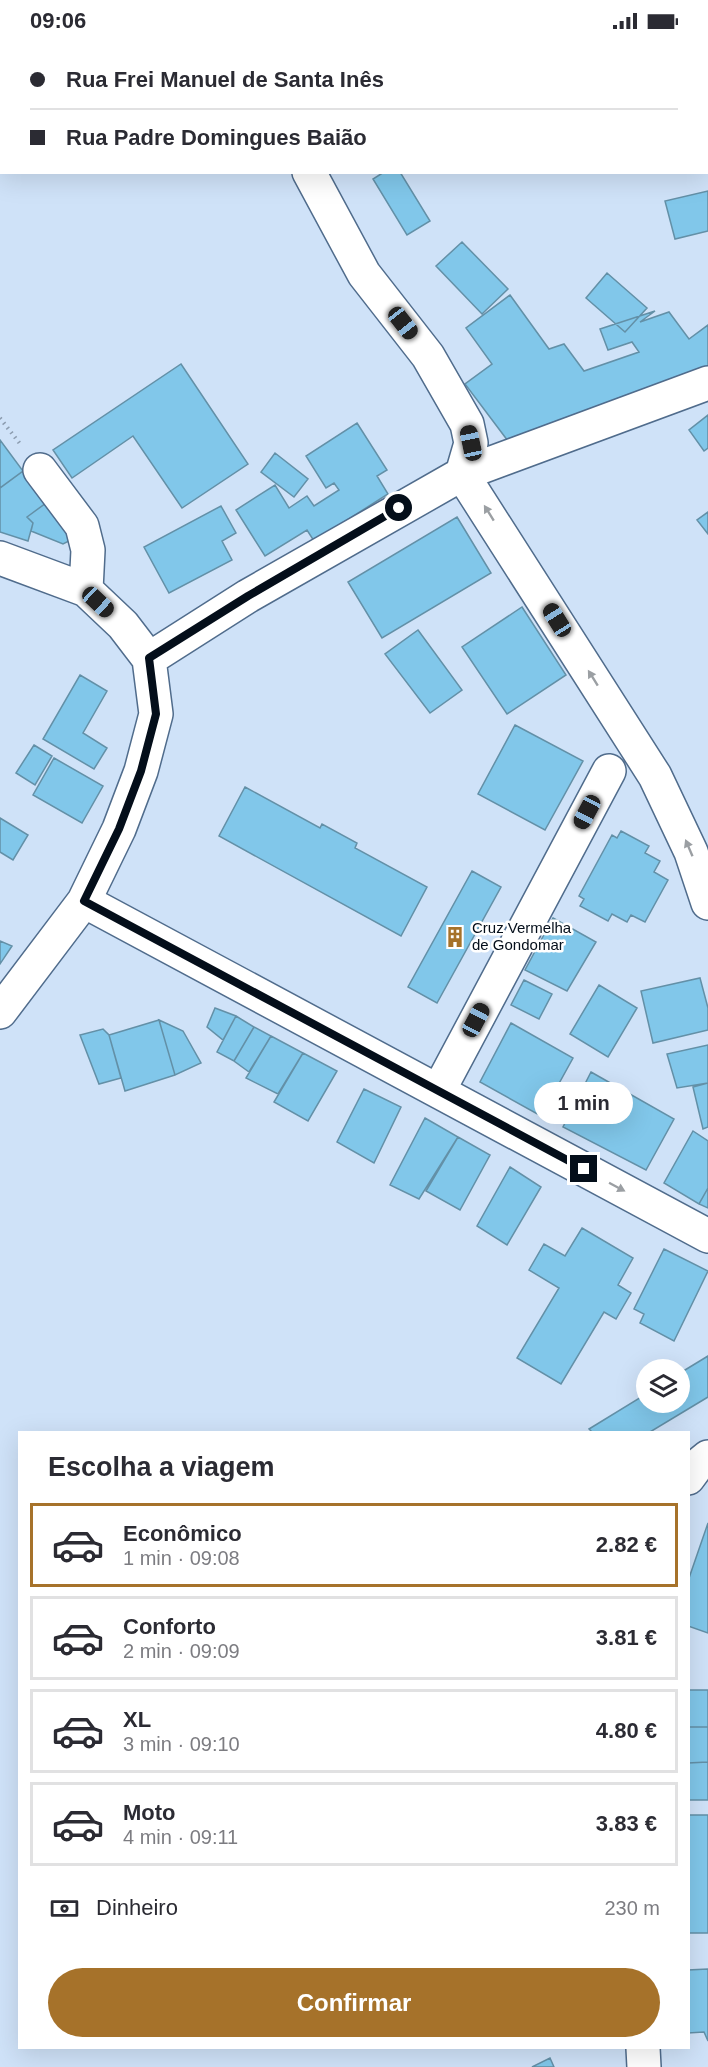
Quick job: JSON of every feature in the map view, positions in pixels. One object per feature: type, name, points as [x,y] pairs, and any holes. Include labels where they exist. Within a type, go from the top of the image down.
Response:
[{"type":"street","points":[[310,174],[364,274],[428,356],[467,424],[471,443],[462,474],[655,776],[691,852],[708,903]]},
{"type":"street","points":[[149,658],[248,596],[462,474],[708,383]]},
{"type":"street","points":[[40,470],[82,526],[88,550],[86,590]]},
{"type":"street","points":[[0,558],[86,590],[123,625],[149,658],[156,714],[141,771],[119,829],[84,901],[0,1012]]},
{"type":"street","points":[[438,1090],[609,771]]},
{"type":"street","points":[[84,901],[708,1236]]},
{"type":"street","points":[[690,1475],[708,1457]]},
{"type":"street","points":[[643,2049],[644,2067]]},
{"type":"building","points":[[381,174],[401,174],[430,221],[407,235],[373,179]]},
{"type":"building","points":[[708,191],[708,231],[675,239],[665,201]]},
{"type":"building","points":[[462,242],[508,289],[482,314],[436,266]]},
{"type":"building","points":[[607,273],[647,308],[625,332],[586,298]]},
{"type":"building","points":[[510,295],[549,349],[564,344],[584,371],[639,352],[632,342],[608,350],[600,329],[655,311],[640,322],[669,312],[689,339],[708,325],[708,369],[508,441],[465,384],[492,364],[466,328]]},
{"type":"building","points":[[181,364],[248,464],[182,508],[133,436],[72,478],[53,450]]},
{"type":"building","points":[[708,415],[708,448],[704,451],[689,430]]},
{"type":"building","points":[[357,423],[387,470],[377,476],[388,494],[314,541],[307,530],[265,556],[236,510],[275,485],[289,508],[307,496],[314,506],[339,490],[334,483],[326,488],[306,456]]},
{"type":"building","points":[[0,440],[23,471],[0,488]]},
{"type":"building","points":[[275,453],[308,479],[294,497],[261,472]]},
{"type":"building","points":[[23,471],[46,503],[27,517],[33,523],[28,541],[0,532],[0,488]]},
{"type":"building","points":[[46,503],[71,540],[63,544],[31,531],[33,523],[27,517]]},
{"type":"building","points":[[221,506],[236,533],[222,541],[232,560],[169,593],[144,547]]},
{"type":"building","points":[[708,512],[708,534],[697,520]]},
{"type":"building","points":[[457,517],[491,573],[382,638],[348,582]]},
{"type":"building","points":[[522,607],[566,675],[507,714],[462,647]]},
{"type":"building","points":[[418,630],[462,690],[430,713],[385,654]]},
{"type":"building","points":[[80,675],[107,691],[83,733],[107,748],[94,769],[43,739]]},
{"type":"building","points":[[515,725],[583,761],[545,830],[478,794]]},
{"type":"building","points":[[34,745],[52,756],[35,785],[16,773]]},
{"type":"building","points":[[54,758],[103,786],[82,823],[33,795]]},
{"type":"building","points":[[245,787],[320,828],[322,824],[357,843],[355,848],[427,887],[401,936],[219,836]]},
{"type":"building","points":[[0,818],[28,835],[13,860],[0,852]]},
{"type":"building","points":[[621,831],[649,846],[645,853],[660,861],[654,872],[668,880],[645,922],[631,915],[627,922],[612,914],[608,921],[580,906],[584,899],[579,896],[612,835],[617,838]]},
{"type":"building","name":"Cruz Vermelha de Gondomar","points":[[472,871],[501,887],[437,1003],[408,987]]},
{"type":"building","points":[[553,918],[596,942],[567,991],[525,970]]},
{"type":"building","points":[[0,941],[12,946],[0,964]]},
{"type":"building","points":[[700,978],[708,1008],[708,1030],[653,1043],[641,991]]},
{"type":"building","points":[[524,980],[552,994],[539,1019],[511,1005]]},
{"type":"building","points":[[599,985],[637,1008],[608,1057],[570,1034]]},
{"type":"building","points":[[215,1008],[236,1016],[223,1040],[207,1027]]},
{"type":"building","points":[[236,1016],[254,1027],[234,1061],[217,1052]]},
{"type":"building","points":[[159,1020],[183,1031],[201,1063],[175,1075]]},
{"type":"building","points":[[159,1020],[175,1075],[125,1091],[109,1035]]},
{"type":"building","points":[[511,1023],[573,1058],[541,1116],[480,1082]]},
{"type":"building","points":[[254,1027],[271,1036],[249,1072],[234,1061]]},
{"type":"building","points":[[103,1029],[109,1035],[121,1078],[99,1084],[80,1035]]},
{"type":"building","points":[[271,1036],[303,1053],[278,1094],[246,1078]]},
{"type":"building","points":[[708,1045],[708,1083],[677,1088],[667,1054]]},
{"type":"building","points":[[303,1053],[337,1071],[308,1121],[274,1102]]},
{"type":"building","points":[[591,1072],[674,1119],[646,1170],[563,1127]]},
{"type":"building","points":[[708,1083],[708,1127],[703,1129],[693,1087]]},
{"type":"building","points":[[364,1089],[401,1107],[374,1163],[337,1142]]},
{"type":"building","points":[[425,1118],[458,1137],[419,1199],[390,1185]]},
{"type":"building","points":[[693,1131],[708,1141],[708,1188],[699,1204],[664,1183]]},
{"type":"building","points":[[458,1137],[490,1155],[460,1210],[426,1191]]},
{"type":"building","points":[[510,1167],[541,1187],[507,1245],[477,1226]]},
{"type":"building","points":[[708,1188],[708,1208],[699,1204]]},
{"type":"building","points":[[582,1228],[633,1258],[618,1285],[631,1293],[616,1319],[604,1312],[561,1384],[517,1358],[559,1288],[529,1270],[544,1244],[565,1256]]},
{"type":"building","points":[[664,1249],[708,1271],[674,1341],[640,1323],[644,1314],[634,1309]]},
{"type":"building","points":[[708,1356],[708,1397],[690,1408],[690,1367]]},
{"type":"building","points":[[636,1400],[636,1413],[681,1413],[652,1431],[591,1431],[589,1429]]},
{"type":"building","points":[[708,1523],[708,1633],[690,1627],[690,1575]]},
{"type":"building","points":[[690,1690],[708,1690],[708,1727],[690,1727]]},
{"type":"building","points":[[690,1727],[708,1727],[708,1762],[690,1763]]},
{"type":"building","points":[[708,1762],[708,1800],[690,1800],[690,1763]]},
{"type":"building","points":[[690,1815],[708,1815],[708,1933],[690,1933]]},
{"type":"building","points":[[708,1969],[708,2041],[704,2032],[690,2033],[690,1970]]},
{"type":"building","points":[[550,2058],[554,2067],[532,2067]]},
{"type":"place","name":"Cruz Vermelha de Gondomar","points":[[455,937]]},
{"type":"route","points":[[399,508],[248,596],[149,658],[156,714],[141,771],[119,829],[84,901],[584,1169]]}]
